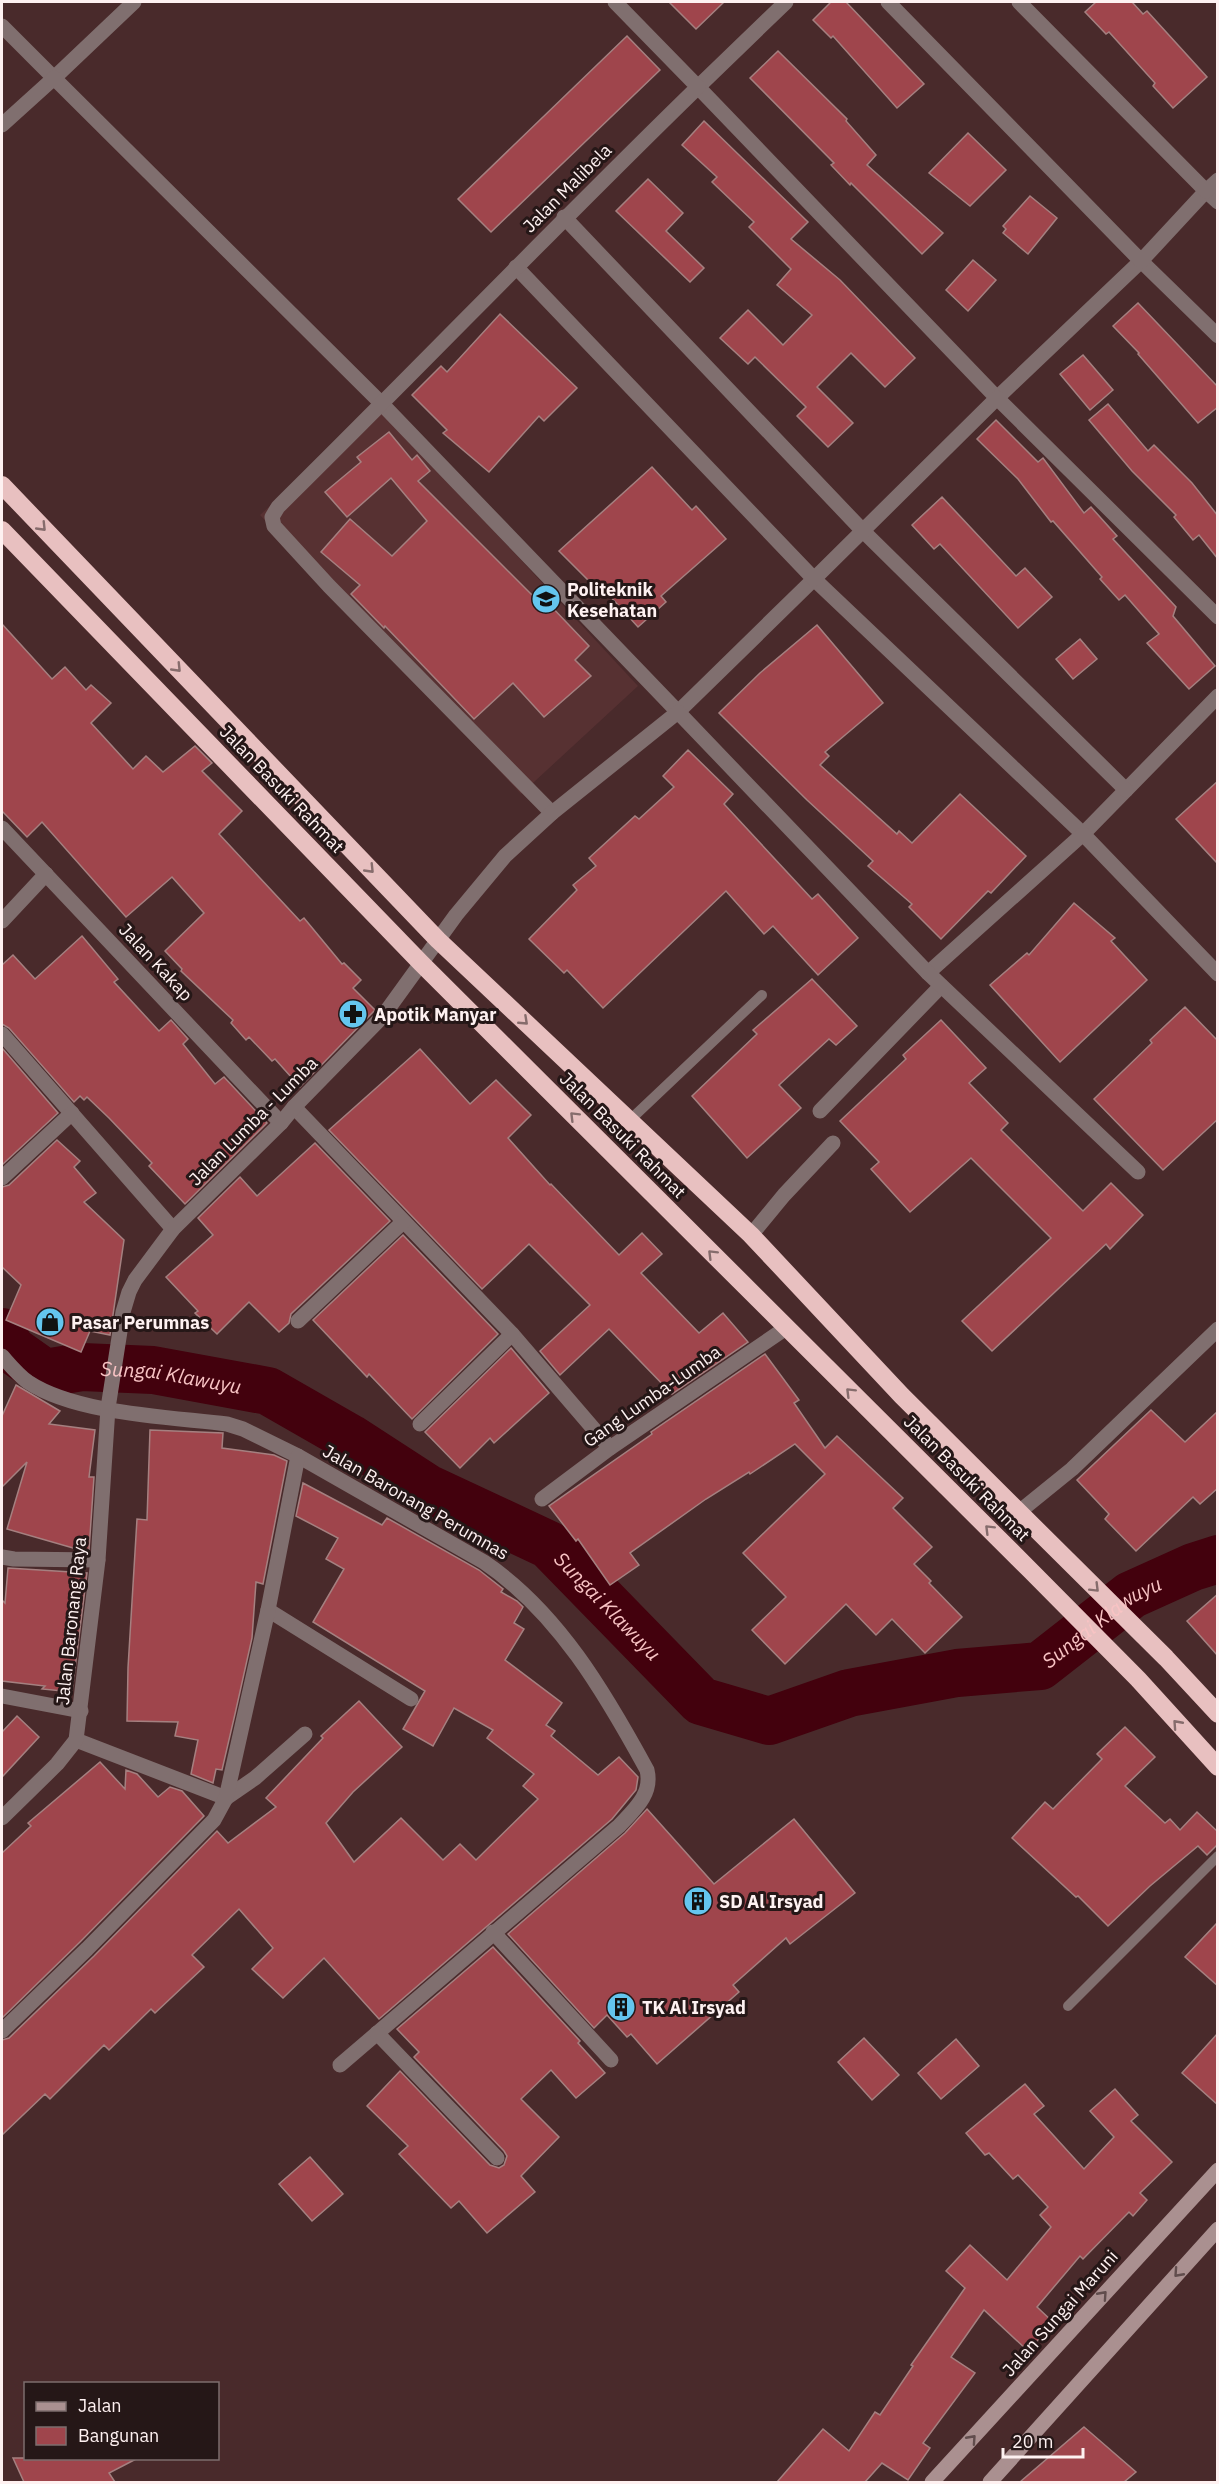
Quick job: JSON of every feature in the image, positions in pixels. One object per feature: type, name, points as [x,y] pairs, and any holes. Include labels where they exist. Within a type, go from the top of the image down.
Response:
[{"type":"highway","name":"Jalan Basuki Rahmat","points":[[2,485],[438,940],[751,1235],[902,1396],[1166,1658],[1218,1714]]},
{"type":"highway","name":"Jalan Basuki Rahmat","points":[[2,530],[421,963],[1030,1570],[1138,1679],[1218,1767]]},
{"type":"highway","points":[[110,642],[131,621]]},
{"type":"highway","points":[[879,1420],[902,1396]]},
{"type":"main road","name":"Jalan Sungai Maruni","points":[[932,2482],[1218,2170]]},
{"type":"main road","points":[[990,2482],[1218,2229]]},
{"type":"street","points":[[2,125],[134,2]]},
{"type":"street","points":[[615,2],[997,398],[1218,616]]},
{"type":"street","name":"Jalan Malibela","points":[[552,813],[329,586],[273,524],[273,514],[564,217],[786,2]]},
{"type":"street","points":[[888,2],[1141,261],[1218,336]]},
{"type":"street","points":[[1019,2],[1212,186],[1218,202]]},
{"type":"street","points":[[2,26],[382,404],[928,973],[1138,1172]]},
{"type":"street","name":"Jalan Lumba - Lumba","points":[[123,1312],[135,1280],[173,1229],[281,1123],[383,1016],[478,887],[505,856],[552,813],[678,712],[997,398],[1141,261],[1212,186]]},
{"type":"street","points":[[564,217],[863,531],[1126,790]]},
{"type":"street","points":[[516,267],[814,579],[1083,834],[1218,974]]},
{"type":"street","points":[[928,973],[1083,834],[1218,696]]},
{"type":"street","name":"Jalan Kakap","points":[[2,828],[281,1123]]},
{"type":"street","points":[[2,921],[46,874]]},
{"type":"street","points":[[820,1111],[941,986]]},
{"type":"street","points":[[2,1034],[173,1229]]},
{"type":"street","points":[[294,1107],[512,1334],[610,1448]]},
{"type":"street","points":[[2,1178],[72,1113]]},
{"type":"street","points":[[751,1235],[784,1195],[833,1143]]},
{"type":"street","points":[[298,1321],[403,1222]]},
{"type":"street","name":"Jalan Baronang Raya","points":[[2,1818],[57,1764],[76,1740],[98,1560],[109,1403],[123,1312]]},
{"type":"street","name":"Gang Lumba-Lumba","points":[[542,1499],[610,1448],[786,1328]]},
{"type":"street","points":[[1019,1512],[1072,1469],[1218,1329]]},
{"type":"street","points":[[420,1424],[512,1334]]},
{"type":"street","name":"Jalan Baronang Perumnas","points":[[2,1356],[21,1376],[45,1391],[67,1399],[109,1403],[227,1424],[249,1432],[298,1456],[484,1562],[515,1584],[531,1600],[592,1677],[610,1703],[647,1770],[650,1780],[648,1788],[626,1818],[340,2065]]},
{"type":"street","points":[[2,2031],[87,1949],[214,1820],[226,1798],[268,1610],[298,1456]]},
{"type":"street","points":[[2,1557],[98,1560]]},
{"type":"street","points":[[268,1610],[411,1699]]},
{"type":"street","points":[[2,1696],[81,1710]]},
{"type":"street","points":[[226,1798],[255,1778],[305,1734]]},
{"type":"street","points":[[76,1740],[226,1798]]},
{"type":"street","points":[[493,1932],[611,2060]]},
{"type":"street","points":[[377,2033],[497,2158]]},
{"type":"lane","points":[[630,1120],[762,995]]},
{"type":"lane","points":[[1068,2006],[1218,1856]]},
{"type":"shaded area","name":"Politeknik Kesehatan","points":[[378,406],[638,686],[521,794],[260,515]],"holes":[[[389,432],[409,457],[358,457]],[[354,468],[376,492],[347,517],[326,492]],[[443,506],[542,606],[390,558]],[[350,519],[379,545],[350,577],[321,552]],[[381,564],[414,598],[384,627],[350,595]],[[548,603],[565,620],[519,666],[502,649]],[[568,624],[589,646],[571,664],[550,641]],[[390,631],[505,690],[473,719]],[[581,684],[544,717],[520,690]]]},
{"type":"building","points":[[669,2],[724,2],[696,29]]},
{"type":"building","points":[[831,2],[846,2],[924,84],[897,108],[833,36],[831,38],[813,20]]},
{"type":"building","points":[[1096,2],[1132,2],[1143,14],[1147,11],[1207,77],[1173,108],[1153,86],[1155,83],[1109,32],[1106,34],[1085,12]]},
{"type":"building","points":[[627,36],[660,70],[491,232],[458,199]]},
{"type":"building","points":[[778,51],[847,119],[846,121],[876,155],[867,165],[943,233],[922,254],[851,183],[850,185],[831,165],[834,163],[750,78]]},
{"type":"building","points":[[704,121],[808,222],[791,239],[840,280],[915,358],[885,387],[851,353],[817,387],[853,423],[828,447],[797,416],[806,407],[755,357],[748,364],[720,338],[748,310],[783,345],[812,315],[777,285],[791,269],[749,227],[754,222],[712,182],[717,177],[682,145]]},
{"type":"building","points":[[968,133],[1006,170],[970,206],[929,173]]},
{"type":"building","points":[[648,179],[683,213],[666,231],[704,268],[690,282],[616,211]]},
{"type":"building","points":[[1030,196],[1057,218],[1028,254],[1003,233],[1006,229],[1003,226]]},
{"type":"building","points":[[973,260],[996,280],[968,311],[946,290]]},
{"type":"building","points":[[1138,303],[1218,387],[1218,407],[1198,423],[1113,326]]},
{"type":"building","points":[[500,314],[577,388],[544,421],[539,416],[489,472],[443,433],[447,430],[412,395],[441,366],[447,372]]},
{"type":"building","points":[[1083,355],[1113,390],[1090,410],[1060,374]]},
{"type":"building","points":[[1108,404],[1148,451],[1154,445],[1192,483],[1218,516],[1218,559],[1199,535],[1193,540],[1174,517],[1176,515],[1132,471],[1089,420]]},
{"type":"building","points":[[996,420],[1038,462],[1043,458],[1084,513],[1091,507],[1117,536],[1113,539],[1176,607],[1173,616],[1215,666],[1189,689],[1147,643],[1159,634],[1125,595],[1119,600],[1100,579],[1102,577],[1053,521],[1051,522],[1018,479],[977,439]]},
{"type":"building","points":[[389,432],[412,460],[417,455],[430,471],[418,481],[544,607],[548,603],[589,646],[575,660],[591,676],[544,717],[513,683],[474,719],[351,594],[360,585],[321,552],[350,519],[392,556],[427,521],[391,478],[347,517],[325,492],[361,462],[357,457]]},
{"type":"building","points":[[652,467],[692,510],[696,506],[726,539],[661,596],[666,602],[638,627],[599,584],[595,587],[559,551]]},
{"type":"building","points":[[942,497],[1016,576],[1025,568],[1052,597],[1018,628],[940,544],[934,549],[912,525]]},
{"type":"building","points":[[2,624],[52,679],[65,667],[86,690],[91,685],[111,703],[91,723],[133,769],[146,756],[163,772],[195,746],[212,763],[202,771],[242,811],[219,834],[300,921],[304,918],[342,964],[344,963],[361,980],[353,988],[375,1010],[300,1087],[275,1059],[272,1061],[249,1037],[246,1040],[231,1023],[233,1020],[181,971],[182,969],[165,951],[204,913],[172,877],[126,917],[42,822],[27,837],[2,811]]},
{"type":"building","points":[[817,625],[883,703],[825,752],[829,756],[820,765],[897,834],[899,831],[912,843],[960,794],[1026,856],[991,893],[988,891],[941,939],[909,907],[912,904],[868,866],[873,861],[719,713],[760,673]]},
{"type":"building","points":[[1080,639],[1097,659],[1073,679],[1056,659]]},
{"type":"building","points":[[688,750],[733,794],[724,804],[812,899],[818,894],[858,938],[818,975],[773,926],[764,934],[726,891],[603,1008],[567,970],[564,973],[529,939],[577,890],[573,885],[596,866],[589,858],[635,816],[639,819],[674,787],[663,776]]},
{"type":"building","points":[[1218,781],[1218,864],[1176,819]]},
{"type":"building","points":[[1074,903],[1115,938],[1111,941],[1147,980],[1060,1062],[990,985],[1027,953],[1029,955]]},
{"type":"building","points":[[82,936],[118,979],[114,982],[159,1031],[171,1020],[188,1039],[183,1044],[215,1084],[224,1077],[267,1123],[185,1204],[149,1166],[152,1163],[109,1118],[87,1097],[84,1100],[80,1096],[74,1102],[9,1028],[2,1024],[2,965],[13,955],[35,979]]},
{"type":"building","points":[[812,979],[857,1026],[836,1045],[829,1039],[779,1085],[801,1108],[747,1158],[692,1096],[757,1034],[753,1030]]},
{"type":"building","points":[[1185,1007],[1218,1041],[1218,1119],[1163,1170],[1094,1099],[1152,1043],[1150,1040]]},
{"type":"building","points":[[941,1020],[986,1068],[969,1083],[1008,1123],[1001,1130],[1083,1211],[1111,1183],[1143,1215],[1110,1249],[1106,1244],[992,1351],[962,1321],[1051,1238],[971,1158],[910,1212],[871,1169],[879,1162],[840,1121],[906,1059],[903,1055]]},
{"type":"building","points":[[2,1048],[58,1113],[3,1164],[2,1163]]},
{"type":"building","points":[[420,1049],[470,1104],[496,1080],[531,1115],[508,1138],[550,1185],[619,1255],[642,1233],[662,1254],[641,1273],[699,1333],[723,1313],[748,1342],[672,1394],[609,1329],[560,1375],[540,1351],[590,1305],[529,1244],[482,1289],[329,1130]]},
{"type":"building","points":[[57,1140],[80,1161],[74,1167],[96,1193],[84,1202],[124,1240],[110,1335],[90,1331],[81,1352],[6,1320],[21,1285],[2,1267],[2,1187],[9,1185]]},
{"type":"building","points":[[315,1143],[390,1221],[291,1314],[289,1323],[279,1332],[249,1302],[217,1334],[195,1313],[198,1311],[166,1277],[213,1235],[198,1218],[240,1177],[257,1196]]},
{"type":"building","points":[[403,1235],[498,1334],[412,1419],[369,1374],[367,1377],[313,1320]]},
{"type":"building","points":[[511,1348],[549,1393],[494,1443],[490,1438],[460,1468],[425,1432]]},
{"type":"building","points":[[765,1354],[799,1400],[794,1403],[825,1448],[837,1436],[903,1498],[893,1508],[932,1547],[914,1564],[962,1617],[925,1653],[892,1619],[876,1635],[846,1604],[785,1664],[752,1630],[786,1597],[743,1553],[825,1474],[795,1444],[750,1474],[749,1472],[706,1499],[630,1553],[639,1565],[610,1585],[578,1539],[576,1541],[549,1506],[652,1434],[651,1432]]},
{"type":"building","points":[[16,1385],[60,1411],[49,1424],[95,1430],[89,1477],[94,1477],[89,1550],[80,1550],[7,1529],[27,1462],[2,1487],[2,1416]]},
{"type":"building","points":[[1151,1410],[1185,1442],[1218,1411],[1218,1488],[1200,1504],[1193,1497],[1136,1551],[1105,1519],[1109,1514],[1077,1480]]},
{"type":"building","points":[[150,1430],[223,1433],[222,1448],[274,1455],[287,1461],[263,1584],[256,1582],[252,1638],[235,1714],[222,1770],[216,1769],[213,1783],[191,1774],[198,1740],[175,1736],[178,1722],[127,1721],[137,1519],[147,1520]]},
{"type":"building","points":[[303,1483],[382,1525],[387,1518],[479,1570],[503,1589],[501,1592],[517,1601],[523,1607],[514,1623],[524,1629],[505,1660],[562,1703],[546,1725],[555,1731],[551,1736],[598,1775],[619,1757],[638,1777],[636,1790],[612,1819],[379,2019],[324,1958],[283,1998],[252,1969],[273,1948],[239,1909],[192,1955],[204,1967],[155,2013],[151,2009],[109,2050],[104,2045],[50,2099],[45,2094],[2,2135],[2,2040],[9,2038],[94,1956],[217,1831],[228,1843],[276,1807],[266,1798],[323,1738],[321,1736],[359,1701],[402,1747],[353,1792],[326,1823],[354,1862],[401,1818],[443,1860],[460,1844],[476,1860],[538,1799],[523,1786],[534,1774],[487,1738],[493,1730],[454,1708],[433,1746],[403,1729],[425,1691],[313,1622],[344,1569],[326,1559],[338,1538],[296,1516]]},
{"type":"building","points":[[8,1568],[87,1573],[72,1692],[2,1681],[2,1600],[5,1603]]},
{"type":"building","points":[[1218,1594],[1218,1656],[1187,1621]]},
{"type":"building","points":[[17,1716],[39,1737],[2,1777],[2,1732]]},
{"type":"building","points":[[1125,1727],[1155,1757],[1125,1786],[1165,1823],[1170,1819],[1180,1830],[1197,1812],[1218,1832],[1218,1844],[1207,1855],[1198,1846],[1150,1886],[1108,1926],[1078,1896],[1076,1897],[1012,1838],[1045,1802],[1053,1809],[1102,1759],[1097,1754]]},
{"type":"building","points":[[100,1762],[125,1789],[126,1770],[137,1774],[158,1797],[170,1787],[182,1791],[204,1816],[2,2018],[2,1853],[31,1826],[28,1823]]},
{"type":"building","points":[[647,1809],[714,1884],[794,1819],[855,1893],[790,1944],[786,1938],[733,1985],[739,1992],[657,2064],[631,2034],[627,2037],[607,2015],[594,2028],[508,1934],[625,1833]]},
{"type":"building","points":[[1218,1922],[1218,1986],[1185,1957]]},
{"type":"building","points":[[493,1947],[580,2041],[578,2043],[605,2073],[576,2098],[551,2070],[521,2099],[559,2137],[521,2176],[535,2192],[487,2233],[459,2201],[451,2208],[399,2154],[408,2146],[367,2106],[400,2071],[490,2165],[499,2168],[504,2165],[507,2156],[504,2151],[414,2057],[419,2052],[397,2029]]},
{"type":"building","points":[[1218,2033],[1218,2105],[1182,2073]]},
{"type":"building","points":[[864,2038],[899,2075],[872,2100],[838,2062]]},
{"type":"building","points":[[956,2039],[979,2066],[941,2099],[918,2073]]},
{"type":"building","points":[[1025,2084],[1044,2106],[1034,2114],[1084,2169],[1114,2137],[1090,2111],[1115,2089],[1138,2115],[1131,2121],[1172,2162],[1140,2193],[1147,2200],[1133,2216],[1129,2212],[1083,2259],[1080,2256],[1037,2307],[1054,2323],[1028,2351],[984,2310],[951,2357],[975,2373],[923,2443],[930,2448],[908,2480],[882,2463],[865,2482],[777,2482],[823,2429],[849,2451],[875,2412],[880,2415],[913,2366],[911,2365],[965,2288],[946,2271],[970,2245],[1007,2280],[1051,2227],[1040,2215],[1048,2207],[1018,2175],[1013,2179],[989,2153],[985,2155],[966,2133]]},
{"type":"building","points":[[310,2157],[343,2194],[312,2221],[279,2184]]},
{"type":"building","points":[[1084,2427],[1136,2472],[1124,2482],[1020,2482]]},
{"type":"building","points":[[13,2458],[24,2458],[24,2460],[134,2460],[109,2473],[115,2482],[24,2482]]},
{"type":"waterway","name":"Sungai Klawuyu","points":[[2,1332],[11,1349],[45,1373],[82,1367],[153,1370],[268,1391],[350,1438],[427,1488],[549,1545],[701,1701],[769,1721],[849,1693],[957,1673],[1040,1666],[1131,1595],[1193,1567],[1218,1559]]},
{"type":"place","name":"Politeknik Kesehatan","points":[[546,599]]},
{"type":"place","name":"Apotik Manyar","points":[[353,1014]]},
{"type":"place","name":"Pasar Perumnas","points":[[50,1322]]},
{"type":"place","name":"SD Al Irsyad","points":[[698,1901]]},
{"type":"place","name":"TK Al Irsyad","points":[[621,2007]]}]
